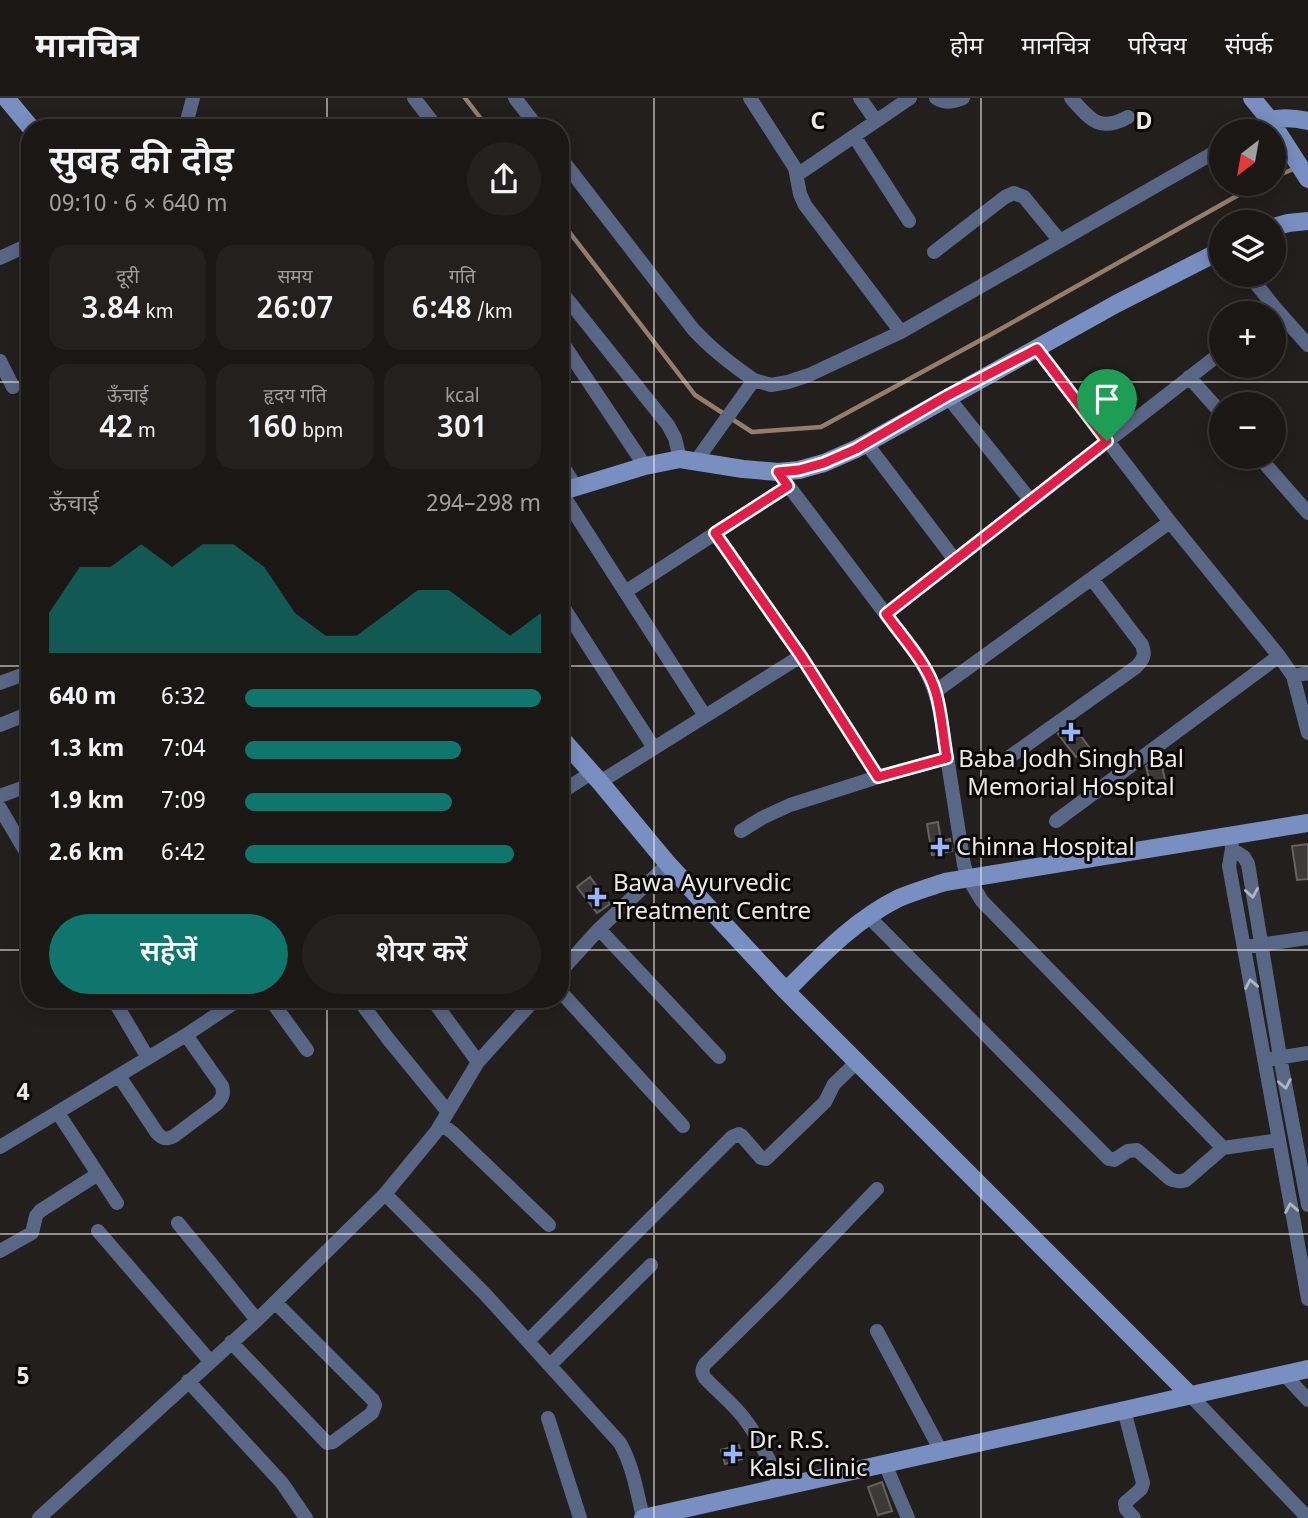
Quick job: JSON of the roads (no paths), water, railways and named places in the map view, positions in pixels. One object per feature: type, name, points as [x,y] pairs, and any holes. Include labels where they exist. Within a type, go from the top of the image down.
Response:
[{"type":"main road","points":[[6,98],[24,119]]},
{"type":"main road","points":[[1252,98],[1268,119]]},
{"type":"main road","points":[[1278,119],[1296,118],[1308,121]]},
{"type":"main road","points":[[1286,145],[1308,179]]},
{"type":"main road","points":[[1286,224],[1308,221]]},
{"type":"main road","points":[[569,489],[645,466],[688,460],[783,479],[866,443],[1116,304],[1209,257]]},
{"type":"main road","points":[[569,747],[668,864],[786,991],[1190,1395]]},
{"type":"main road","points":[[786,991],[836,941],[869,916],[899,899],[945,882],[1232,842],[1308,823]]},
{"type":"main road","points":[[643,1518],[1308,1369]]},
{"type":"street","points":[[187,119],[193,98]]},
{"type":"street","points":[[414,98],[430,119]]},
{"type":"street","points":[[515,98],[531,119]]},
{"type":"street","points":[[750,98],[789,159],[797,175],[800,194],[809,211],[901,332]]},
{"type":"street","points":[[860,98],[876,121]]},
{"type":"street","points":[[797,175],[910,98]]},
{"type":"street","points":[[936,98],[953,103],[963,98]]},
{"type":"street","points":[[1071,98],[1087,116],[1098,123],[1117,123],[1128,117]]},
{"type":"street","points":[[854,136],[909,221]]},
{"type":"street","points":[[569,169],[693,329],[723,359],[754,380],[771,385],[809,375],[901,332],[1209,155]]},
{"type":"street","points":[[934,252],[1005,197],[1014,193],[1024,197],[1060,241]]},
{"type":"street","points":[[0,258],[21,248]]},
{"type":"street","points":[[569,301],[668,425],[688,460],[707,445],[754,380]]},
{"type":"street","points":[[1286,324],[1308,345]]},
{"type":"street","points":[[1037,349],[1170,522],[1279,656],[1293,676],[1308,733]]},
{"type":"street","points":[[569,352],[645,466]]},
{"type":"street","points":[[0,361],[13,387]]},
{"type":"street","points":[[886,614],[1209,362]]},
{"type":"street","points":[[1189,377],[1209,399]]},
{"type":"street","points":[[947,396],[1031,501]]},
{"type":"street","points":[[866,443],[955,560]]},
{"type":"street","points":[[1270,469],[1308,513]]},
{"type":"street","points":[[625,592],[715,533],[783,479],[916,654],[936,691],[964,865],[975,891],[990,911],[1223,1148]]},
{"type":"street","points":[[569,497],[625,592],[705,716]]},
{"type":"street","points":[[936,691],[1170,522]]},
{"type":"street","points":[[715,533],[801,656],[878,777]]},
{"type":"street","points":[[1008,758],[1136,667],[1144,657],[1142,645],[1092,579]]},
{"type":"street","points":[[569,616],[654,748]]},
{"type":"street","points":[[569,789],[654,748],[801,656]]},
{"type":"street","points":[[1056,821],[1279,656]]},
{"type":"street","points":[[1293,676],[1308,673]]},
{"type":"street","points":[[0,683],[21,675]]},
{"type":"street","points":[[0,725],[21,717]]},
{"type":"street","points":[[741,831],[782,808],[947,758]]},
{"type":"street","points":[[0,796],[21,788]]},
{"type":"street","points":[[0,808],[21,844]]},
{"type":"street","points":[[1232,842],[1248,864],[1280,1057],[1304,1165],[1308,1205]]},
{"type":"street","points":[[1232,842],[1229,866],[1308,1299]]},
{"type":"street","points":[[569,962],[599,929],[668,864]]},
{"type":"street","points":[[869,916],[1109,1159],[1114,1160],[1128,1151],[1137,1150],[1170,1179],[1181,1182],[1223,1148],[1279,1140]]},
{"type":"street","points":[[599,929],[719,1056]]},
{"type":"street","points":[[1244,947],[1308,938]]},
{"type":"street","points":[[569,1001],[683,1126]]},
{"type":"street","points":[[118,1008],[148,1058]]},
{"type":"street","points":[[0,1147],[226,1008]]},
{"type":"street","points":[[277,1008],[307,1050]]},
{"type":"street","points":[[365,1008],[445,1118],[453,1133],[549,1225]]},
{"type":"street","points":[[439,1008],[478,1062]]},
{"type":"street","points":[[39,1518],[257,1320],[385,1194],[445,1118],[478,1062],[527,1008]]},
{"type":"street","points":[[118,1076],[157,1133],[163,1139],[174,1136],[217,1104],[224,1092],[186,1035]]},
{"type":"street","points":[[1265,1060],[1308,1053]]},
{"type":"street","points":[[528,1341],[732,1137],[738,1134],[742,1136],[761,1158],[766,1159],[824,1102],[834,1084],[857,1062]]},
{"type":"street","points":[[58,1112],[117,1203]]},
{"type":"street","points":[[1284,1168],[1304,1165]]},
{"type":"street","points":[[0,1251],[32,1233],[40,1211],[98,1174]]},
{"type":"street","points":[[781,1487],[755,1435],[742,1416],[705,1378],[702,1369],[877,1189]]},
{"type":"street","points":[[385,1194],[485,1294],[620,1443],[632,1468],[643,1518]]},
{"type":"street","points":[[178,1223],[257,1320]]},
{"type":"street","points":[[98,1231],[210,1361]]},
{"type":"street","points":[[550,1366],[651,1265]]},
{"type":"street","points":[[231,1342],[327,1443],[333,1442],[372,1413],[375,1405],[373,1400],[275,1302]]},
{"type":"street","points":[[877,1331],[942,1451]]},
{"type":"street","points":[[1284,1374],[1308,1400]]},
{"type":"street","points":[[188,1381],[282,1483],[306,1518]]},
{"type":"street","points":[[1190,1395],[1302,1516]]},
{"type":"street","points":[[1124,1410],[1143,1483],[1141,1489],[1125,1503],[1126,1509],[1134,1518]]},
{"type":"street","points":[[548,1418],[580,1518]]},
{"type":"street","points":[[885,1464],[908,1518]]},
{"type":"waterway","points":[[465,98],[481,119]]},
{"type":"waterway","points":[[1286,172],[1296,168]]},
{"type":"waterway","points":[[569,232],[695,395],[752,432],[821,427],[1237,196]]},
{"type":"place","name":"Baba Jodh Singh Bal Memorial Hospital","points":[[1071,732]]},
{"type":"place","name":"Chinna Hospital","points":[[940,847]]},
{"type":"place","name":"Bawa Ayurvedic Treatment Centre","points":[[597,897]]},
{"type":"place","name":"Dr. R.S. Kalsi Clinic","points":[[733,1454]]}]
